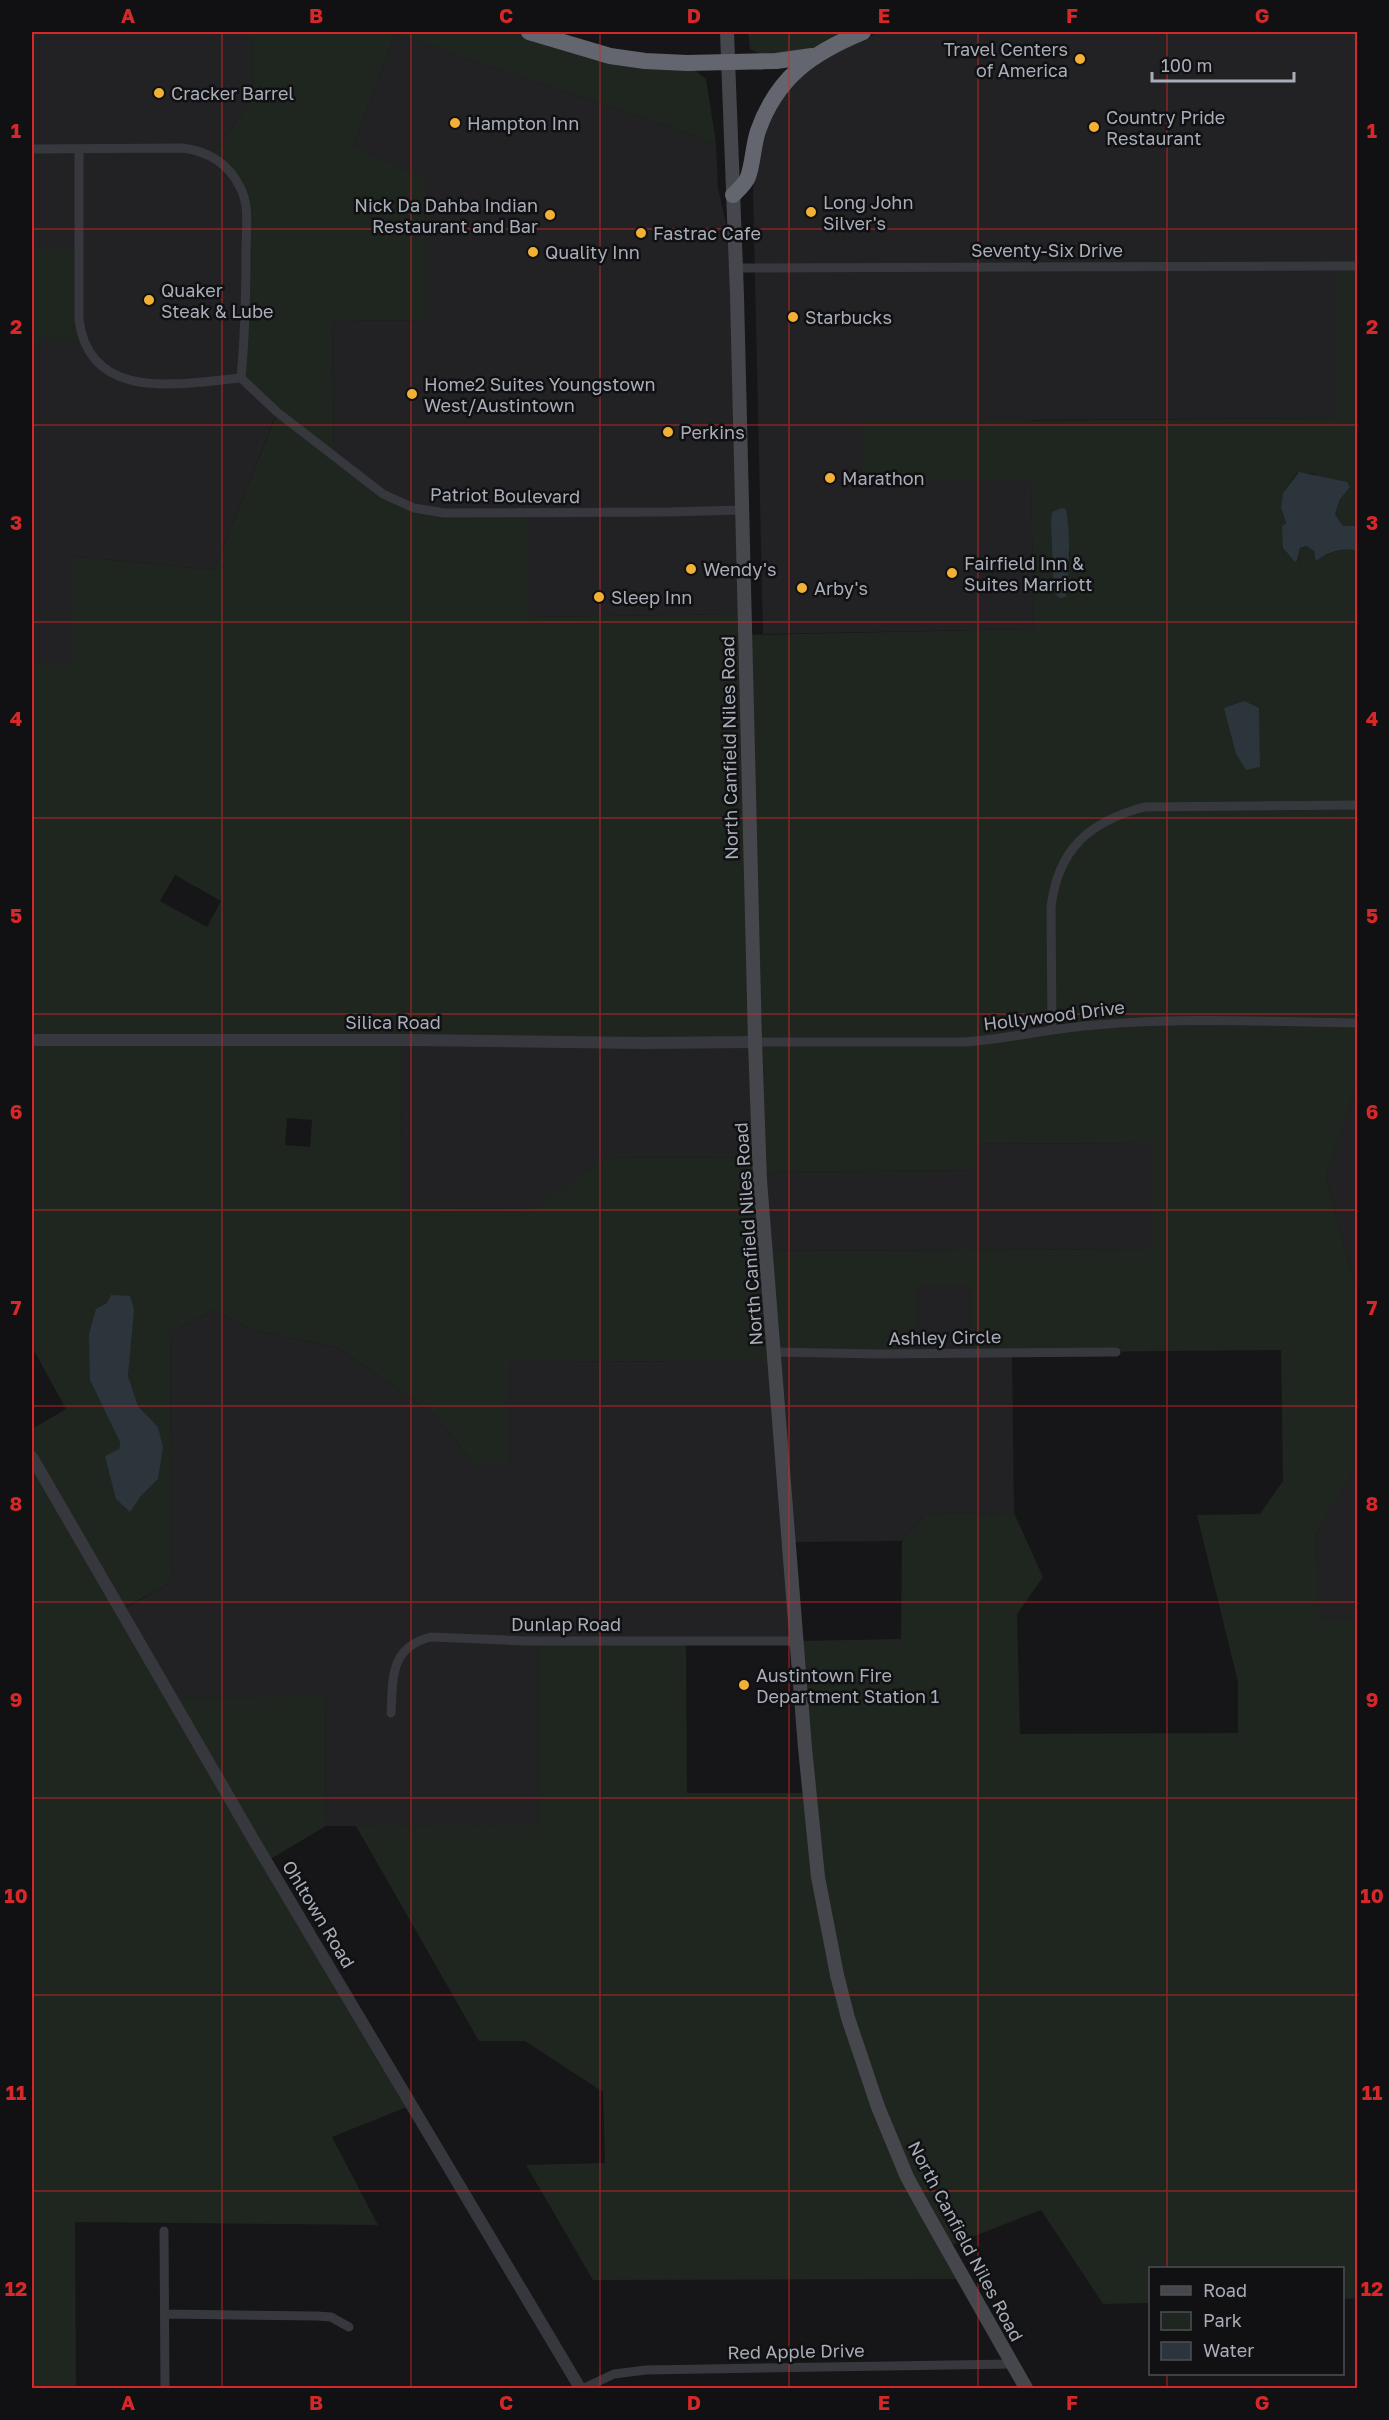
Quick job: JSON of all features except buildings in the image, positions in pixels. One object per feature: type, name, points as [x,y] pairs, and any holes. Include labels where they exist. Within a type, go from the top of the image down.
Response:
[{"type":"highway","points":[[530,32],[591,51],[627,59],[687,63],[776,61],[812,56],[863,32]]},
{"type":"highway","points":[[734,195],[748,178],[758,130],[772,101],[798,69],[812,56]]},
{"type":"main road","name":"North Canfield Niles Road","points":[[727,32],[734,195],[760,1180],[818,1877],[834,1964],[848,2018],[878,2107],[907,2177],[1026,2388]]},
{"type":"street","points":[[32,149],[192,149],[211,156],[232,172],[241,188],[246,211],[246,325],[241,378],[186,383],[140,383],[115,376],[94,359],[84,341],[79,320],[79,150]]},
{"type":"street","name":"Seventy-Six Drive","points":[[736,268],[1358,266]]},
{"type":"street","name":"Patriot Boulevard","points":[[241,378],[277,412],[367,483],[383,494],[414,508],[444,513],[742,510]]},
{"type":"street","points":[[1052,1030],[1051,907],[1053,889],[1066,858],[1087,833],[1120,813],[1144,807],[1358,805]]},
{"type":"street","name":"Hollywood Drive","points":[[755,1042],[964,1042],[994,1040],[1052,1030],[1149,1022],[1358,1023]]},
{"type":"street","name":"Silica Road","points":[[32,1040],[755,1042]]},
{"type":"street","name":"Ashley Circle","points":[[775,1352],[879,1354],[1116,1352]]},
{"type":"street","name":"Ohltown Road","points":[[32,1456],[256,1844],[582,2388]]},
{"type":"street","name":"Dunlap Road","points":[[391,1713],[396,1663],[406,1647],[418,1640],[431,1637],[525,1641],[797,1641]]},
{"type":"street","points":[[164,2231],[165,2388]]},
{"type":"street","points":[[165,2314],[332,2317],[349,2327]]},
{"type":"street","name":"Red Apple Drive","points":[[582,2388],[614,2374],[646,2370],[1012,2364]]},
{"type":"shaded area","points":[[32,32],[252,32],[253,99],[211,156],[241,188],[277,412],[214,570],[71,556],[71,664],[32,664],[32,338],[83,338],[79,249],[32,249]]},
{"type":"shaded area","points":[[880,32],[1357,32],[1357,418],[1030,420],[1034,629],[763,634],[753,189],[757,159],[768,126],[783,98],[804,73],[845,46]]},
{"type":"shaded area","points":[[395,34],[716,143],[718,188],[736,268],[744,614],[530,617],[444,513],[401,503],[334,457],[332,321],[426,320],[425,269],[353,147]]},
{"type":"shaded area","points":[[402,1040],[755,1042],[759,1157],[607,1158],[534,1209],[401,1208]]},
{"type":"shaded area","points":[[1357,1078],[1357,1295],[1326,1176]]},
{"type":"shaded area","points":[[974,1143],[1154,1144],[1153,1249],[766,1251],[760,1172],[974,1170]]},
{"type":"shaded area","points":[[915,1285],[972,1285],[972,1353],[1012,1353],[1014,1513],[925,1514],[902,1541],[790,1542],[797,1641],[540,1641],[540,1826],[326,1826],[325,1697],[171,1698],[120,1611],[172,1582],[170,1333],[214,1310],[250,1329],[339,1348],[436,1416],[473,1463],[507,1463],[508,1361],[775,1362],[775,1352],[915,1353]]},
{"type":"shaded area","points":[[1357,1460],[1357,1620],[1318,1621],[1316,1535]]},
{"type":"green space","points":[[252,32],[529,32],[687,63],[706,79],[716,143],[395,34],[353,147],[425,180],[426,320],[332,321],[334,457],[367,483],[414,508],[528,513],[530,617],[744,614],[745,635],[1034,629],[1031,480],[863,483],[861,422],[1337,418],[1336,266],[1357,266],[1357,526],[1343,526],[1335,514],[1340,499],[1314,474],[1297,473],[1283,493],[1281,508],[1286,524],[1283,548],[1295,561],[1298,561],[1300,548],[1307,546],[1321,557],[1346,550],[1355,550],[1358,555],[1358,1078],[1326,1176],[1357,1295],[1358,1460],[1316,1535],[1319,1620],[1357,1620],[1357,2298],[1344,2299],[1344,2267],[1149,2267],[1149,2303],[1103,2304],[1041,2210],[946,2247],[964,2279],[593,2280],[526,2165],[605,2163],[603,2092],[525,2041],[479,2041],[356,1826],[540,1825],[540,1641],[686,1641],[687,1793],[809,1793],[797,1641],[901,1639],[902,1541],[925,1514],[1014,1513],[1043,1577],[1017,1614],[1020,1734],[1238,1733],[1238,1682],[1197,1515],[1260,1514],[1283,1481],[1281,1350],[972,1353],[972,1285],[915,1285],[915,1353],[775,1352],[776,1362],[508,1361],[508,1463],[473,1463],[436,1416],[339,1348],[250,1329],[214,1310],[170,1333],[172,1582],[120,1610],[171,1698],[325,1696],[326,1826],[267,1861],[412,2105],[332,2137],[378,2225],[75,2222],[76,2388],[32,2388],[32,1429],[66,1409],[32,1347],[32,664],[71,664],[71,556],[214,570],[277,413],[241,378],[244,195],[211,156],[253,99]],"holes":[[[1070,550],[1066,597],[1054,592],[1054,568]],[[175,875],[221,901],[207,927],[160,901]],[[402,1041],[755,1042],[759,1157],[607,1158],[533,1209],[401,1208]],[[287,1118],[312,1120],[310,1147],[285,1145]],[[975,1143],[1153,1144],[1153,1249],[766,1251],[761,1172],[974,1170]],[[107,1303],[130,1343],[128,1376],[138,1406],[158,1427],[158,1479],[140,1497],[105,1456],[119,1449],[120,1442],[107,1413],[96,1309]]]},
{"type":"green space","points":[[748,32],[850,32],[813,48],[774,56],[750,49]]},
{"type":"green space","points":[[32,249],[79,249],[83,339],[32,338]]},
{"type":"water","points":[[1299,472],[1347,482],[1350,487],[1340,499],[1335,514],[1343,526],[1357,526],[1357,555],[1355,550],[1339,550],[1316,561],[1314,551],[1306,546],[1300,548],[1295,562],[1283,548],[1282,526],[1286,523],[1281,508],[1283,493]]},
{"type":"water","points":[[1062,508],[1066,509],[1068,520],[1069,564],[1066,597],[1059,598],[1054,592],[1051,523],[1052,512]]},
{"type":"water","points":[[1244,701],[1259,708],[1260,767],[1246,770],[1236,754],[1224,708]]},
{"type":"water","points":[[111,1295],[130,1296],[134,1309],[128,1376],[138,1406],[158,1427],[163,1447],[158,1479],[140,1497],[130,1512],[116,1499],[105,1456],[119,1449],[120,1442],[90,1380],[89,1334],[96,1309],[107,1303]]},
{"type":"place","name":"Travel Centers of America","points":[[1080,59]]},
{"type":"place","name":"Cracker Barrel","points":[[159,93]]},
{"type":"place","name":"Hampton Inn","points":[[455,123]]},
{"type":"place","name":"Country Pride Restaurant","points":[[1094,127]]},
{"type":"place","name":"Long John Silver's","points":[[811,212]]},
{"type":"place","name":"Nick Da Dahba Indian Restaurant and Bar","points":[[550,215]]},
{"type":"place","name":"Fastrac Cafe","points":[[641,233]]},
{"type":"place","name":"Quality Inn","points":[[533,252]]},
{"type":"place","name":"Quaker Steak & Lube","points":[[149,300]]},
{"type":"place","name":"Starbucks","points":[[793,317]]},
{"type":"place","name":"Home2 Suites Youngstown West/Austintown","points":[[412,394]]},
{"type":"place","name":"Perkins","points":[[668,432]]},
{"type":"place","name":"Marathon","points":[[830,478]]},
{"type":"place","name":"Wendy's","points":[[691,569]]},
{"type":"place","name":"Fairfield Inn & Suites Marriott","points":[[952,573]]},
{"type":"place","name":"Arby's","points":[[802,588]]},
{"type":"place","name":"Sleep Inn","points":[[599,597]]},
{"type":"place","name":"Austintown Fire Department Station 1","points":[[744,1685]]}]
